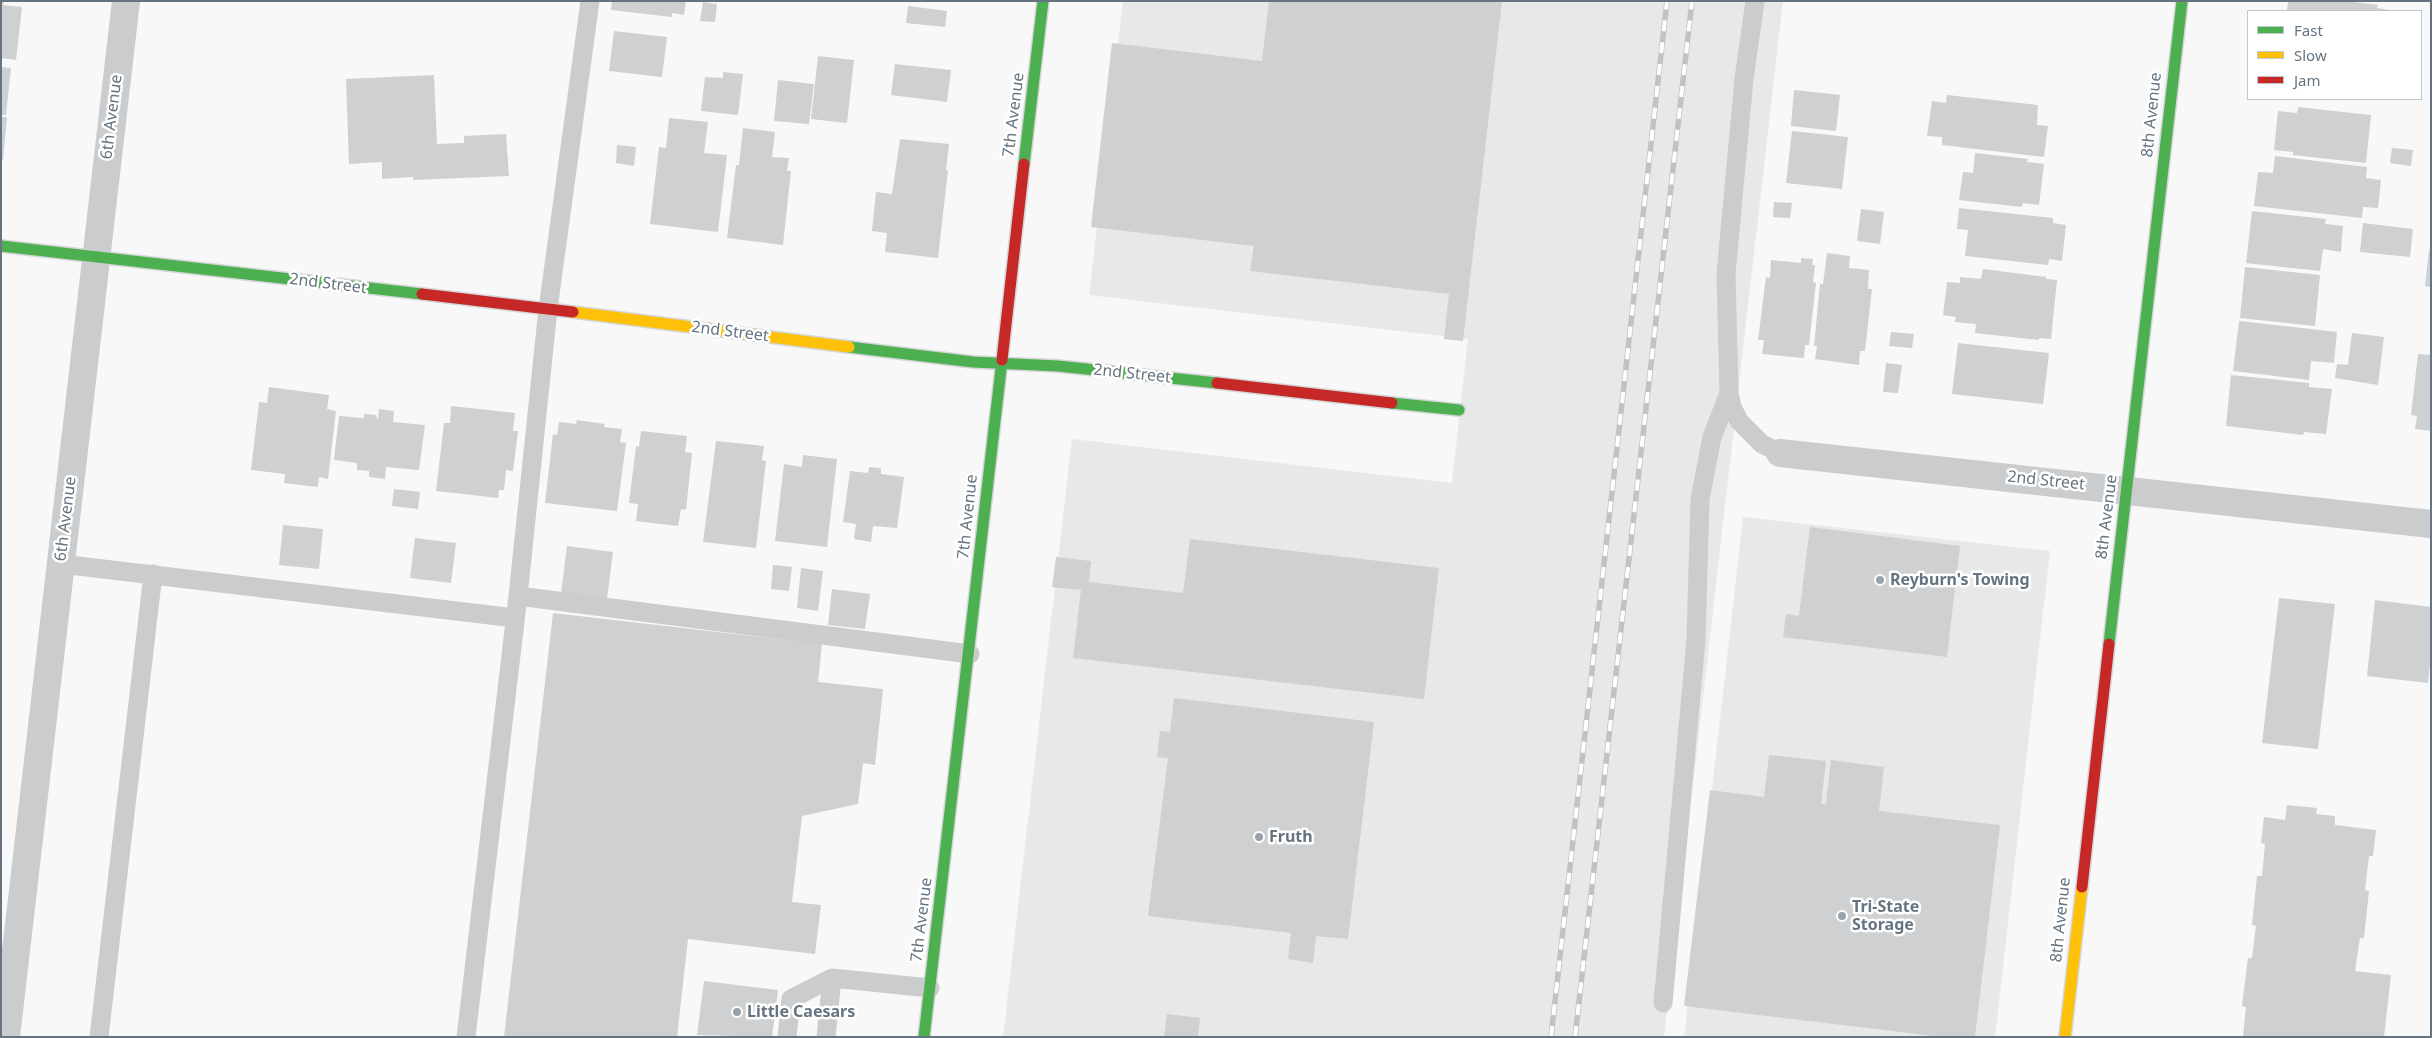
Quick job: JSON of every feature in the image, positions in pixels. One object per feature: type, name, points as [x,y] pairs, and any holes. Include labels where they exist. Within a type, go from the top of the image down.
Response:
[{"type":"street","name":"6th Avenue","points":[[6,1037],[126,1]]},
{"type":"street","name":"7th Avenue","points":[[924,1037],[970,654],[1043,1]]},
{"type":"street","name":"8th Avenue","points":[[2065,1037],[2182,1]]},
{"type":"street","name":"2nd Street","points":[[1,246],[548,309],[973,362],[1058,366],[1459,410]]},
{"type":"street","name":"2nd Street","points":[[1780,453],[2126,489],[2431,524]]},
{"type":"lane","points":[[466,1037],[518,596],[548,309],[590,1]]},
{"type":"lane","points":[[1755,1],[1744,79],[1726,274],[1729,393],[1732,407],[1739,421],[1762,444],[1780,453]]},
{"type":"lane","points":[[1662,1003],[1696,640],[1700,499],[1712,437],[1729,393]]},
{"type":"lane","points":[[61,564],[515,618]]},
{"type":"lane","points":[[99,1037],[153,574]]},
{"type":"lane","points":[[518,596],[970,654]]},
{"type":"lane","points":[[826,1037],[832,978]]},
{"type":"lane","points":[[787,1037],[791,999],[832,978],[930,988]]},
{"type":"shaded area","points":[[1123,1],[1783,1],[1664,1037],[1003,1037],[1072,439],[1452,483],[1468,339],[1089,295]]},
{"type":"shaded area","points":[[1743,517],[2050,551],[1995,1037],[1684,1037]]},
{"type":"building","points":[[1,1],[4,1],[3,5],[22,7],[16,60],[1,58]]},
{"type":"building","points":[[612,1],[686,1],[684,15],[672,13],[672,17],[611,10]]},
{"type":"building","points":[[1269,1],[1502,1],[1463,341],[1444,339],[1449,294],[1250,271],[1254,246],[1091,227],[1112,43],[1262,61]]},
{"type":"building","points":[[2288,1],[2346,1],[2378,5],[2377,8],[2390,10],[2287,10]]},
{"type":"building","points":[[703,2],[717,4],[715,22],[700,21]]},
{"type":"building","points":[[908,6],[947,11],[945,27],[906,23]]},
{"type":"building","points":[[614,31],[667,37],[662,77],[609,71]]},
{"type":"building","points":[[818,56],[854,60],[847,123],[811,119]]},
{"type":"building","points":[[895,64],[951,70],[947,102],[891,95]]},
{"type":"building","points":[[1,67],[11,68],[6,115],[1,115]]},
{"type":"building","points":[[723,72],[743,74],[738,115],[701,111],[705,77],[723,78]]},
{"type":"building","points":[[434,75],[437,144],[464,143],[464,136],[506,134],[509,176],[413,180],[413,177],[382,179],[382,162],[349,164],[346,79]]},
{"type":"building","points":[[778,80],[814,84],[809,124],[774,121]]},
{"type":"building","points":[[1794,90],[1840,95],[1836,131],[1791,126]]},
{"type":"building","points":[[1947,95],[2038,105],[2037,125],[2048,126],[2044,157],[1942,145],[1942,137],[1927,136],[1932,101],[1946,103]]},
{"type":"building","points":[[2298,107],[2371,115],[2366,163],[2293,155],[2293,152],[2274,150],[2278,111],[2297,113]]},
{"type":"building","points":[[1,117],[7,117],[3,160],[1,160]]},
{"type":"building","points":[[669,118],[708,122],[704,153],[727,155],[718,232],[650,224],[659,147],[666,148]]},
{"type":"building","points":[[743,128],[775,132],[772,157],[789,158],[787,171],[791,171],[783,245],[727,238],[736,165],[739,165]]},
{"type":"building","points":[[1792,131],[1848,137],[1842,189],[1786,183]]},
{"type":"building","points":[[900,139],[949,144],[946,170],[948,170],[938,258],[885,252],[887,233],[872,231],[876,192],[892,194]]},
{"type":"building","points":[[617,145],[636,147],[634,166],[616,163]]},
{"type":"building","points":[[2392,148],[2413,150],[2411,166],[2390,163]]},
{"type":"building","points":[[1975,153],[2028,159],[2027,162],[2044,164],[2039,205],[2023,203],[2022,207],[1959,200],[1963,172],[1973,173]]},
{"type":"building","points":[[2275,156],[2367,167],[2366,178],[2381,180],[2378,208],[2363,207],[2362,218],[2254,206],[2258,172],[2273,173]]},
{"type":"building","points":[[1774,202],[1792,203],[1790,218],[1773,217]]},
{"type":"building","points":[[1959,208],[2053,218],[2053,223],[2066,225],[2062,261],[2049,259],[2048,265],[1965,256],[1968,230],[1957,229]]},
{"type":"building","points":[[1861,209],[1884,212],[1880,244],[1857,241]]},
{"type":"building","points":[[2252,211],[2326,219],[2325,224],[2343,226],[2341,252],[2323,249],[2320,271],[2246,263]]},
{"type":"building","points":[[2363,223],[2413,229],[2410,257],[2360,252]]},
{"type":"building","points":[[2429,250],[2431,251],[2431,287],[2425,286]]},
{"type":"building","points":[[1827,253],[1850,256],[1849,268],[1869,270],[1868,289],[1872,289],[1865,351],[1860,351],[1859,365],[1815,359],[1817,346],[1814,346],[1820,284],[1823,284]]},
{"type":"building","points":[[1801,258],[1813,259],[1812,265],[1815,265],[1813,282],[1816,283],[1809,345],[1805,345],[1804,358],[1762,354],[1764,340],[1758,340],[1766,277],[1770,278],[1771,260],[1801,263]]},
{"type":"building","points":[[2245,267],[2320,275],[2315,326],[2240,318]]},
{"type":"building","points":[[1983,269],[2057,280],[2051,339],[2039,338],[2039,340],[1975,333],[1976,324],[1955,322],[1956,317],[1943,315],[1947,282],[1960,283],[1960,277],[1981,279]]},
{"type":"building","points":[[2239,321],[2337,332],[2334,363],[2311,361],[2309,380],[2233,371]]},
{"type":"building","points":[[1891,332],[1914,334],[1912,348],[1889,346]]},
{"type":"building","points":[[2352,333],[2384,337],[2378,385],[2335,378],[2337,364],[2348,365]]},
{"type":"building","points":[[1958,343],[2049,353],[2043,404],[1952,394]]},
{"type":"building","points":[[2418,354],[2431,355],[2431,431],[2415,429],[2417,416],[2411,415]]},
{"type":"building","points":[[1886,363],[1902,365],[1898,393],[1883,392]]},
{"type":"building","points":[[2231,375],[2309,383],[2309,387],[2332,389],[2326,434],[2304,432],[2303,435],[2226,426]]},
{"type":"building","points":[[269,387],[329,395],[327,409],[336,411],[328,479],[319,477],[318,487],[284,483],[285,474],[251,470],[259,402],[267,403]]},
{"type":"building","points":[[451,406],[515,413],[513,431],[518,431],[513,471],[506,470],[504,490],[499,490],[498,498],[436,491],[444,423],[450,423]]},
{"type":"building","points":[[379,409],[394,411],[393,422],[425,425],[419,470],[386,467],[385,479],[369,477],[369,471],[357,470],[357,463],[334,460],[339,416],[364,418],[364,414],[376,415],[378,420]]},
{"type":"building","points":[[577,420],[605,424],[604,427],[622,429],[620,442],[626,443],[617,511],[545,503],[553,434],[557,435],[559,422],[576,424]]},
{"type":"building","points":[[641,431],[687,436],[685,452],[692,453],[686,510],[681,509],[678,526],[636,521],[638,504],[629,503],[636,446],[639,447]]},
{"type":"building","points":[[716,441],[764,446],[762,460],[766,461],[756,548],[703,542]]},
{"type":"building","points":[[803,455],[837,459],[827,547],[775,541],[784,464],[802,467]]},
{"type":"building","points":[[869,467],[881,468],[881,474],[904,477],[897,528],[873,526],[871,542],[854,539],[856,524],[843,522],[850,471],[868,473]]},
{"type":"building","points":[[394,489],[420,492],[418,509],[392,506]]},
{"type":"building","points":[[283,525],[323,529],[319,569],[279,565]]},
{"type":"building","name":"Reyburn's Towing","points":[[1810,527],[1960,546],[1947,657],[1783,637],[1786,614],[1799,616]]},
{"type":"building","points":[[415,538],[456,543],[451,583],[410,578]]},
{"type":"building","points":[[1190,539],[1439,568],[1424,699],[1073,658],[1081,590],[1052,587],[1056,557],[1091,561],[1089,582],[1183,593]]},
{"type":"building","points":[[567,546],[613,552],[607,599],[561,594]]},
{"type":"building","points":[[773,565],[792,567],[789,591],[771,589]]},
{"type":"building","points":[[801,568],[823,571],[818,611],[797,608]]},
{"type":"building","points":[[832,589],[870,594],[865,629],[828,625]]},
{"type":"building","points":[[2279,598],[2335,604],[2318,749],[2262,743]]},
{"type":"building","points":[[2375,600],[2431,607],[2431,656],[2428,683],[2367,676]]},
{"type":"building","points":[[553,613],[822,644],[818,682],[883,689],[875,765],[863,763],[858,804],[802,816],[792,902],[821,905],[815,954],[688,939],[677,1037],[504,1037]]},
{"type":"building","name":"Fruth","points":[[1174,698],[1374,722],[1348,939],[1316,936],[1313,963],[1288,959],[1291,933],[1148,916],[1168,758],[1157,757],[1160,731],[1170,732]]},
{"type":"building","name":"Tri-State Storage","points":[[1769,755],[1826,761],[1821,804],[1826,804],[1831,760],[1884,767],[1879,811],[2000,825],[1975,1037],[1942,1037],[1684,1006],[1710,790],[1764,797]]},
{"type":"building","points":[[2287,805],[2317,808],[2316,814],[2335,816],[2335,825],[2376,830],[2373,856],[2369,856],[2365,890],[2369,891],[2364,938],[2360,938],[2355,971],[2391,975],[2384,1037],[2243,1037],[2246,1007],[2242,1006],[2248,958],[2252,958],[2256,926],[2252,925],[2257,876],[2262,876],[2265,844],[2261,843],[2264,817],[2285,820]]},
{"type":"building","name":"Little Caesars","points":[[704,981],[778,990],[772,1037],[697,1035]]},
{"type":"building","points":[[1167,1014],[1200,1018],[1198,1037],[1164,1037]]},
{"type":"railway","points":[[1551,1037],[1667,1]]},
{"type":"railway","points":[[1575,1037],[1692,1]]},
{"type":"traffic: fast","points":[[1024,164],[1043,1]]},
{"type":"traffic: fast","points":[[2109,644],[2182,1]]},
{"type":"traffic: fast","points":[[1,246],[422,294]]},
{"type":"traffic: fast","points":[[849,347],[973,362],[1058,366],[1217,383]]},
{"type":"traffic: fast","points":[[924,1037],[1002,360]]},
{"type":"traffic: fast","points":[[1392,403],[1459,410]]},
{"type":"traffic: slow","points":[[573,312],[849,347]]},
{"type":"traffic: slow","points":[[2065,1037],[2082,887]]},
{"type":"traffic: jam","points":[[1002,360],[1024,164]]},
{"type":"traffic: jam","points":[[422,294],[573,312]]},
{"type":"traffic: jam","points":[[1217,383],[1392,403]]},
{"type":"traffic: jam","points":[[2082,887],[2109,644]]},
{"type":"place","name":"Reyburn's Towing","points":[[1880,580]]},
{"type":"place","name":"Fruth","points":[[1259,837]]},
{"type":"place","name":"Tri-State Storage","points":[[1842,916]]},
{"type":"place","name":"Little Caesars","points":[[737,1012]]}]
